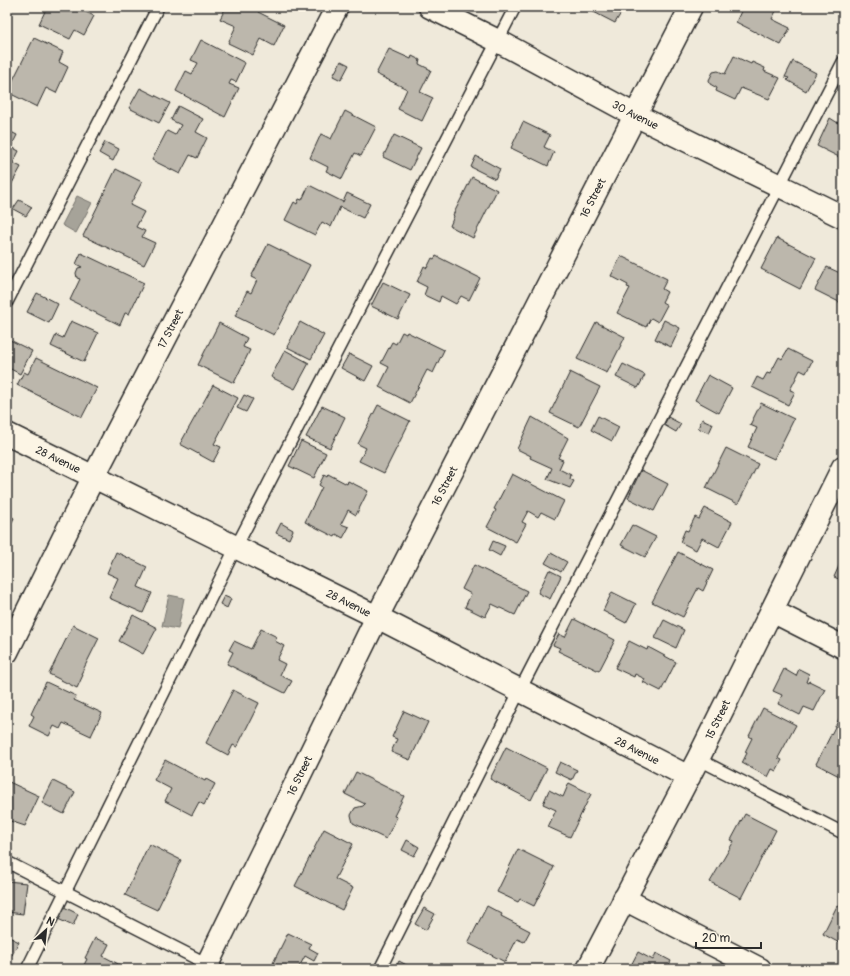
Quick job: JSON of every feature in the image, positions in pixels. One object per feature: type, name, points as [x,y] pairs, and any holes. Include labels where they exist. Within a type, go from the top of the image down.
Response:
[{"type":"street","name":"17 Street","points":[[7,652],[94,476],[337,7]]},
{"type":"street","name":"30 Avenue","points":[[430,7],[498,41],[635,115],[779,184],[843,217]]},
{"type":"street","name":"16 Street","points":[[210,967],[377,617],[691,7]]},
{"type":"street","name":"28 Avenue","points":[[7,434],[377,617],[520,690],[693,768]]},
{"type":"street","name":"15 Street","points":[[588,969],[693,768],[843,467]]},
{"type":"street","points":[[772,611],[843,647]]},
{"type":"street","points":[[624,899],[760,969]]},
{"type":"lane","points":[[7,302],[158,7]]},
{"type":"lane","points":[[27,969],[236,547],[515,7]]},
{"type":"lane","points":[[380,969],[520,690],[843,62]]},
{"type":"lane","points":[[693,768],[843,833]]},
{"type":"lane","points":[[7,862],[210,967]]},
{"type":"shaded area","points":[[77,196],[92,203],[76,233],[62,225]]},
{"type":"shaded area","points":[[169,595],[184,598],[178,629],[162,626]]},
{"type":"building","points":[[47,7],[86,7],[84,11],[94,16],[84,35],[75,30],[70,39],[39,24]]},
{"type":"building","points":[[226,7],[260,7],[258,12],[284,25],[274,46],[261,39],[253,55],[228,43],[236,26],[220,19]]},
{"type":"building","points":[[584,7],[619,7],[617,11],[621,13],[615,23]]},
{"type":"building","points":[[743,7],[778,7],[772,19],[790,28],[781,45],[736,22]]},
{"type":"building","points":[[34,38],[63,52],[59,62],[68,67],[56,93],[46,88],[37,107],[7,92]]},
{"type":"building","points":[[201,40],[245,63],[236,82],[231,80],[229,84],[239,88],[225,117],[176,91],[186,71],[192,74],[198,63],[191,60]]},
{"type":"building","points":[[389,49],[411,59],[412,56],[420,60],[419,64],[431,70],[420,92],[433,98],[422,121],[398,109],[407,89],[376,74]]},
{"type":"building","points":[[734,56],[751,64],[752,62],[765,68],[764,71],[780,78],[769,99],[741,88],[735,100],[716,91],[717,88],[710,84],[709,80],[713,72],[718,71],[725,74]]},
{"type":"building","points":[[341,61],[349,65],[341,80],[333,76]]},
{"type":"building","points":[[793,61],[816,73],[806,91],[787,80],[789,78],[785,77]]},
{"type":"building","points":[[140,88],[170,103],[159,123],[129,108]]},
{"type":"building","points":[[178,106],[203,119],[196,132],[207,138],[197,158],[190,155],[180,174],[152,160],[167,131],[175,135],[181,125],[171,120]]},
{"type":"building","points":[[345,111],[376,127],[361,156],[355,153],[342,179],[326,171],[328,167],[310,158],[321,134],[331,139]]},
{"type":"building","points":[[830,118],[838,123],[839,121],[843,123],[843,159],[817,146]]},
{"type":"building","points":[[523,122],[550,135],[544,147],[554,152],[548,166],[511,148]]},
{"type":"building","points":[[7,130],[17,135],[11,147],[19,151],[13,163],[21,167],[10,187],[7,186]]},
{"type":"building","points":[[394,135],[421,148],[410,170],[383,157]]},
{"type":"building","points":[[105,142],[119,149],[113,161],[99,153]]},
{"type":"building","points":[[476,156],[500,169],[495,179],[471,167]]},
{"type":"building","points":[[116,169],[142,182],[130,205],[144,212],[136,227],[145,231],[142,237],[155,243],[144,265],[83,236]]},
{"type":"building","points":[[472,177],[497,190],[473,238],[450,226],[454,216],[453,215]]},
{"type":"building","points":[[309,185],[343,202],[347,193],[370,204],[363,218],[340,207],[331,227],[322,222],[315,235],[285,220],[294,202],[297,204],[299,199],[302,200]]},
{"type":"building","points":[[19,200],[32,207],[26,216],[13,209]]},
{"type":"building","points":[[777,238],[816,258],[800,289],[761,269]]},
{"type":"building","points":[[268,244],[310,265],[274,335],[235,316],[247,291],[251,293],[257,280],[251,277]]},
{"type":"building","points":[[81,253],[144,283],[129,314],[125,313],[120,325],[70,300],[80,279],[77,278],[76,273],[78,268],[82,267],[76,264]]},
{"type":"building","points":[[436,256],[480,278],[469,300],[461,296],[456,304],[441,296],[439,302],[424,295],[427,287],[417,282],[424,266],[427,268],[432,258],[434,259]]},
{"type":"building","points":[[621,256],[667,279],[662,289],[667,292],[662,302],[667,305],[658,322],[651,318],[646,327],[617,313],[630,288],[627,287],[628,285],[611,276]]},
{"type":"building","points":[[827,267],[840,273],[843,269],[843,304],[815,290]]},
{"type":"building","points":[[383,282],[410,295],[398,319],[371,306]]},
{"type":"building","points":[[37,293],[58,304],[49,323],[27,312]]},
{"type":"building","points":[[664,320],[680,328],[671,347],[655,339]]},
{"type":"building","points":[[71,321],[98,333],[84,362],[51,346],[56,335],[63,338]]},
{"type":"building","points":[[300,322],[324,335],[311,359],[287,347]]},
{"type":"building","points":[[596,322],[625,337],[607,373],[577,359]]},
{"type":"building","points":[[219,323],[247,338],[243,347],[250,350],[234,383],[198,365]]},
{"type":"building","points":[[402,332],[406,334],[407,332],[444,350],[433,373],[427,370],[410,403],[379,387],[389,367],[381,363],[392,342],[396,344]]},
{"type":"building","points":[[8,339],[32,351],[20,374],[7,367]]},
{"type":"building","points":[[788,349],[812,361],[806,373],[800,370],[790,390],[795,392],[788,405],[752,387],[757,377],[763,380],[767,373],[770,374],[779,357],[782,359]]},
{"type":"building","points":[[285,350],[309,363],[295,389],[271,377]]},
{"type":"building","points":[[349,354],[373,366],[365,381],[341,368]]},
{"type":"building","points":[[36,358],[97,388],[82,417],[17,385],[24,372],[28,374]]},
{"type":"building","points":[[623,364],[645,375],[638,388],[616,377]]},
{"type":"building","points":[[570,372],[600,387],[579,427],[550,413]]},
{"type":"building","points":[[708,375],[732,388],[719,413],[695,400]]},
{"type":"building","points":[[213,385],[238,398],[214,444],[221,447],[213,462],[180,444]]},
{"type":"building","points":[[244,395],[253,399],[246,412],[237,408]]},
{"type":"building","points":[[761,403],[794,419],[774,459],[748,447],[757,428],[750,425]]},
{"type":"building","points":[[378,405],[410,421],[384,473],[359,461],[366,448],[358,444]]},
{"type":"building","points":[[322,406],[345,417],[330,448],[306,437]]},
{"type":"building","points":[[598,416],[619,427],[612,441],[591,430]]},
{"type":"building","points":[[532,417],[568,438],[558,458],[563,460],[559,469],[571,475],[570,479],[574,481],[570,488],[547,479],[552,468],[530,458],[531,456],[517,449]]},
{"type":"building","points":[[668,417],[681,424],[676,432],[664,425]]},
{"type":"building","points":[[702,419],[713,424],[709,433],[698,428]]},
{"type":"building","points":[[301,441],[326,453],[314,478],[289,466]]},
{"type":"building","points":[[726,448],[758,464],[738,504],[706,488]]},
{"type":"building","points":[[641,470],[668,484],[654,511],[628,498]]},
{"type":"building","points":[[328,474],[347,484],[348,481],[368,491],[356,515],[348,510],[341,524],[349,527],[343,538],[336,534],[335,537],[305,522],[322,487],[319,485],[324,475],[327,477]]},
{"type":"building","points":[[512,474],[564,501],[555,519],[541,512],[538,517],[528,511],[522,522],[526,524],[516,542],[487,527],[496,510],[494,509]]},
{"type":"building","points":[[705,508],[732,522],[719,547],[702,538],[696,550],[680,542],[685,530],[688,531],[695,517],[699,519]]},
{"type":"building","points":[[7,514],[14,518],[7,532]]},
{"type":"building","points":[[281,523],[293,530],[289,539],[276,533]]},
{"type":"building","points":[[632,525],[656,537],[645,557],[621,545]]},
{"type":"building","points":[[493,541],[505,546],[500,556],[489,550]]},
{"type":"building","points":[[116,552],[147,567],[138,587],[152,593],[143,613],[109,598],[118,578],[107,573]]},
{"type":"building","points":[[678,552],[713,570],[703,591],[698,588],[683,617],[652,602]]},
{"type":"building","points":[[551,553],[567,562],[561,572],[545,563]]},
{"type":"building","points":[[843,557],[843,581],[834,577]]},
{"type":"building","points":[[474,565],[527,591],[515,615],[492,604],[485,617],[465,607],[471,594],[462,589]]},
{"type":"building","points":[[549,570],[561,576],[550,599],[538,593]]},
{"type":"building","points":[[612,592],[636,604],[626,623],[603,611]]},
{"type":"building","points":[[224,596],[231,599],[227,608],[220,604]]},
{"type":"building","points":[[133,615],[157,628],[143,654],[119,641]]},
{"type":"building","points":[[574,619],[615,640],[599,671],[558,651],[560,648],[553,645],[559,634],[565,637]]},
{"type":"building","points":[[664,620],[684,630],[676,648],[655,638]]},
{"type":"building","points":[[73,625],[99,638],[81,674],[83,675],[77,688],[49,674]]},
{"type":"building","points":[[261,629],[277,637],[275,641],[284,646],[277,660],[285,664],[280,675],[292,681],[285,693],[227,664],[233,652],[229,650],[234,641],[251,649]]},
{"type":"building","points":[[629,641],[647,650],[648,647],[676,662],[661,691],[643,682],[645,679],[635,674],[634,677],[615,668]]},
{"type":"building","points":[[784,669],[796,676],[799,669],[809,674],[806,682],[808,683],[809,681],[825,689],[814,711],[804,707],[800,715],[778,704],[782,695],[773,691]]},
{"type":"building","points":[[46,682],[76,696],[74,700],[102,713],[91,736],[63,723],[60,729],[54,726],[49,736],[29,726],[34,716],[31,714]]},
{"type":"building","points":[[233,690],[259,703],[237,747],[233,745],[228,755],[206,743]]},
{"type":"building","points":[[763,708],[796,725],[778,758],[782,760],[776,771],[772,769],[768,777],[742,763],[747,753],[745,752],[752,738],[749,736]]},
{"type":"building","points":[[404,711],[428,722],[410,760],[391,752],[397,739],[392,737]]},
{"type":"building","points":[[840,717],[843,718],[843,778],[816,764]]},
{"type":"building","points":[[506,747],[547,768],[531,800],[490,779]]},
{"type":"building","points":[[165,760],[205,781],[206,779],[215,784],[204,805],[199,802],[192,815],[165,801],[171,789],[154,780]]},
{"type":"building","points":[[560,762],[577,770],[572,780],[555,772]]},
{"type":"building","points":[[356,772],[404,796],[394,816],[397,817],[386,839],[353,823],[351,815],[355,808],[365,804],[345,794]]},
{"type":"building","points":[[7,781],[39,796],[25,826],[7,820]]},
{"type":"building","points":[[53,781],[75,792],[64,814],[42,803]]},
{"type":"building","points":[[569,783],[591,794],[570,837],[548,827],[556,810],[543,804],[549,790],[563,797]]},
{"type":"building","points":[[745,814],[776,830],[741,898],[710,882],[734,841],[731,840]]},
{"type":"building","points":[[324,829],[353,844],[335,879],[353,888],[342,910],[295,886]]},
{"type":"building","points":[[407,840],[419,847],[414,856],[402,850]]},
{"type":"building","points":[[149,844],[181,860],[157,910],[125,895]]},
{"type":"building","points":[[518,849],[554,867],[534,906],[520,899],[518,902],[497,892]]},
{"type":"building","points":[[7,881],[27,883],[23,914],[7,912]]},
{"type":"building","points":[[487,906],[502,914],[501,916],[530,931],[524,942],[517,939],[505,962],[468,943]]},
{"type":"building","points":[[837,906],[843,909],[843,945],[823,934]]},
{"type":"building","points":[[64,907],[78,914],[73,926],[58,919]]},
{"type":"building","points":[[424,908],[435,914],[426,930],[415,924]]},
{"type":"building","points":[[288,933],[311,944],[309,948],[318,953],[314,961],[305,956],[298,969],[285,969],[273,963]]},
{"type":"building","points":[[7,936],[19,942],[12,955],[7,953]]},
{"type":"building","points":[[95,938],[109,944],[103,956],[124,967],[123,969],[82,969],[87,959],[85,958]]},
{"type":"building","points":[[638,952],[653,960],[656,953],[671,961],[667,969],[629,969]]},
{"type":"building","points":[[399,961],[414,969],[395,969]]}]
